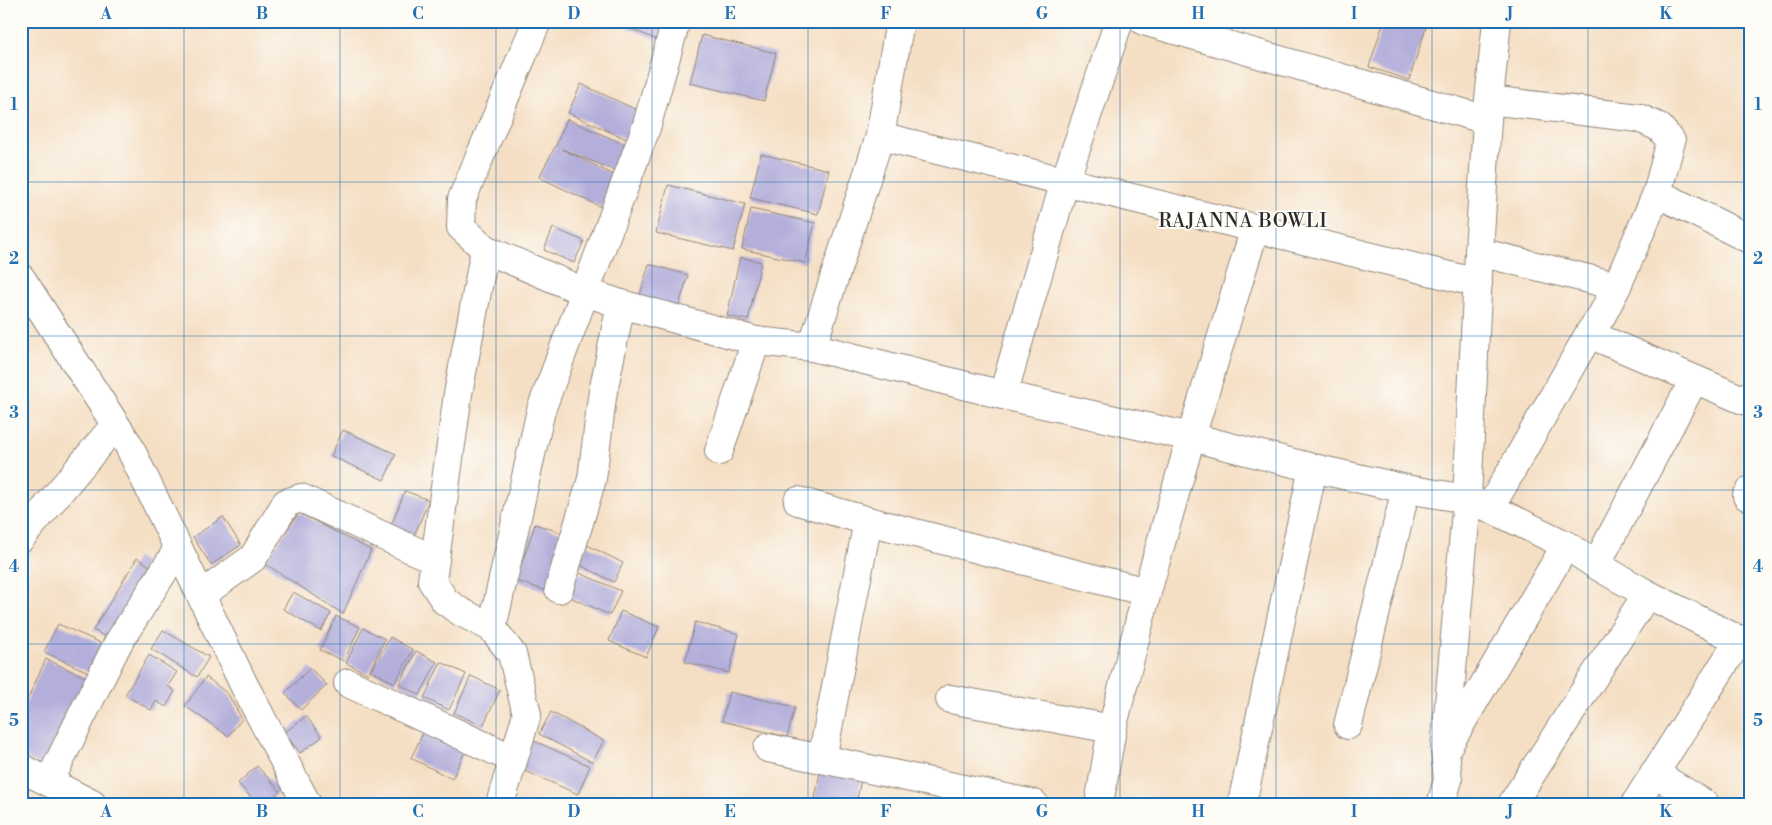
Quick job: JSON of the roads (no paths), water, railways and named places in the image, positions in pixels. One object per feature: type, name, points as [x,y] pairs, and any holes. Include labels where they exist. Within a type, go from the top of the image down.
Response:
[{"type":"street","points":[[536,21],[462,200],[461,227],[485,249],[585,292],[756,341],[812,347],[1003,395],[1191,437],[1313,468],[1479,503],[1566,545],[1596,565],[1648,594],[1745,643],[1654,773],[1635,804]]},
{"type":"street","points":[[492,628],[541,410],[646,128],[676,21]]},
{"type":"street","points":[[812,347],[880,136],[900,21]]},
{"type":"street","points":[[1003,395],[1065,181],[1119,21]]},
{"type":"street","points":[[1144,21],[1488,110],[1639,118],[1659,127],[1671,141],[1657,193],[1617,286],[1602,315],[1479,503]]},
{"type":"street","points":[[1441,804],[1448,780],[1446,750],[1479,503],[1479,252],[1488,110],[1497,21]]},
{"type":"street","points":[[880,136],[1478,283]]},
{"type":"street","points":[[1657,193],[1751,240]]},
{"type":"street","points":[[1099,804],[1112,729],[1147,592],[1191,437],[1255,228]]},
{"type":"street","points":[[485,249],[458,394],[432,581],[445,601],[460,612],[492,628],[512,654],[527,714],[500,804]]},
{"type":"street","points":[[1479,252],[1617,286]]},
{"type":"street","points":[[21,278],[128,444],[244,685],[307,804]]},
{"type":"street","points":[[558,589],[592,479],[602,397],[622,304]]},
{"type":"street","points":[[1589,334],[1743,400],[1751,394]]},
{"type":"street","points":[[719,451],[756,341]]},
{"type":"street","points":[[1596,565],[1694,380]]},
{"type":"street","points":[[21,538],[115,424]]},
{"type":"street","points":[[1242,804],[1313,468]]},
{"type":"street","points":[[1348,725],[1406,489]]},
{"type":"street","points":[[201,595],[253,558],[286,503],[301,498],[435,560]]},
{"type":"street","points":[[798,501],[868,521],[1147,592]]},
{"type":"street","points":[[822,759],[868,521]]},
{"type":"street","points":[[1446,750],[1566,545]]},
{"type":"street","points":[[49,782],[118,643],[178,549]]},
{"type":"street","points":[[1512,804],[1648,594]]},
{"type":"street","points":[[348,683],[513,759]]},
{"type":"street","points":[[950,699],[1112,729]]},
{"type":"street","points":[[768,748],[1034,804]]},
{"type":"street","points":[[21,768],[83,802]]},
{"type":"street","points":[[1654,773],[1705,804]]},
{"type":"district","name":"RAJANNA BOWLI","points":[[1243,220]]}]
